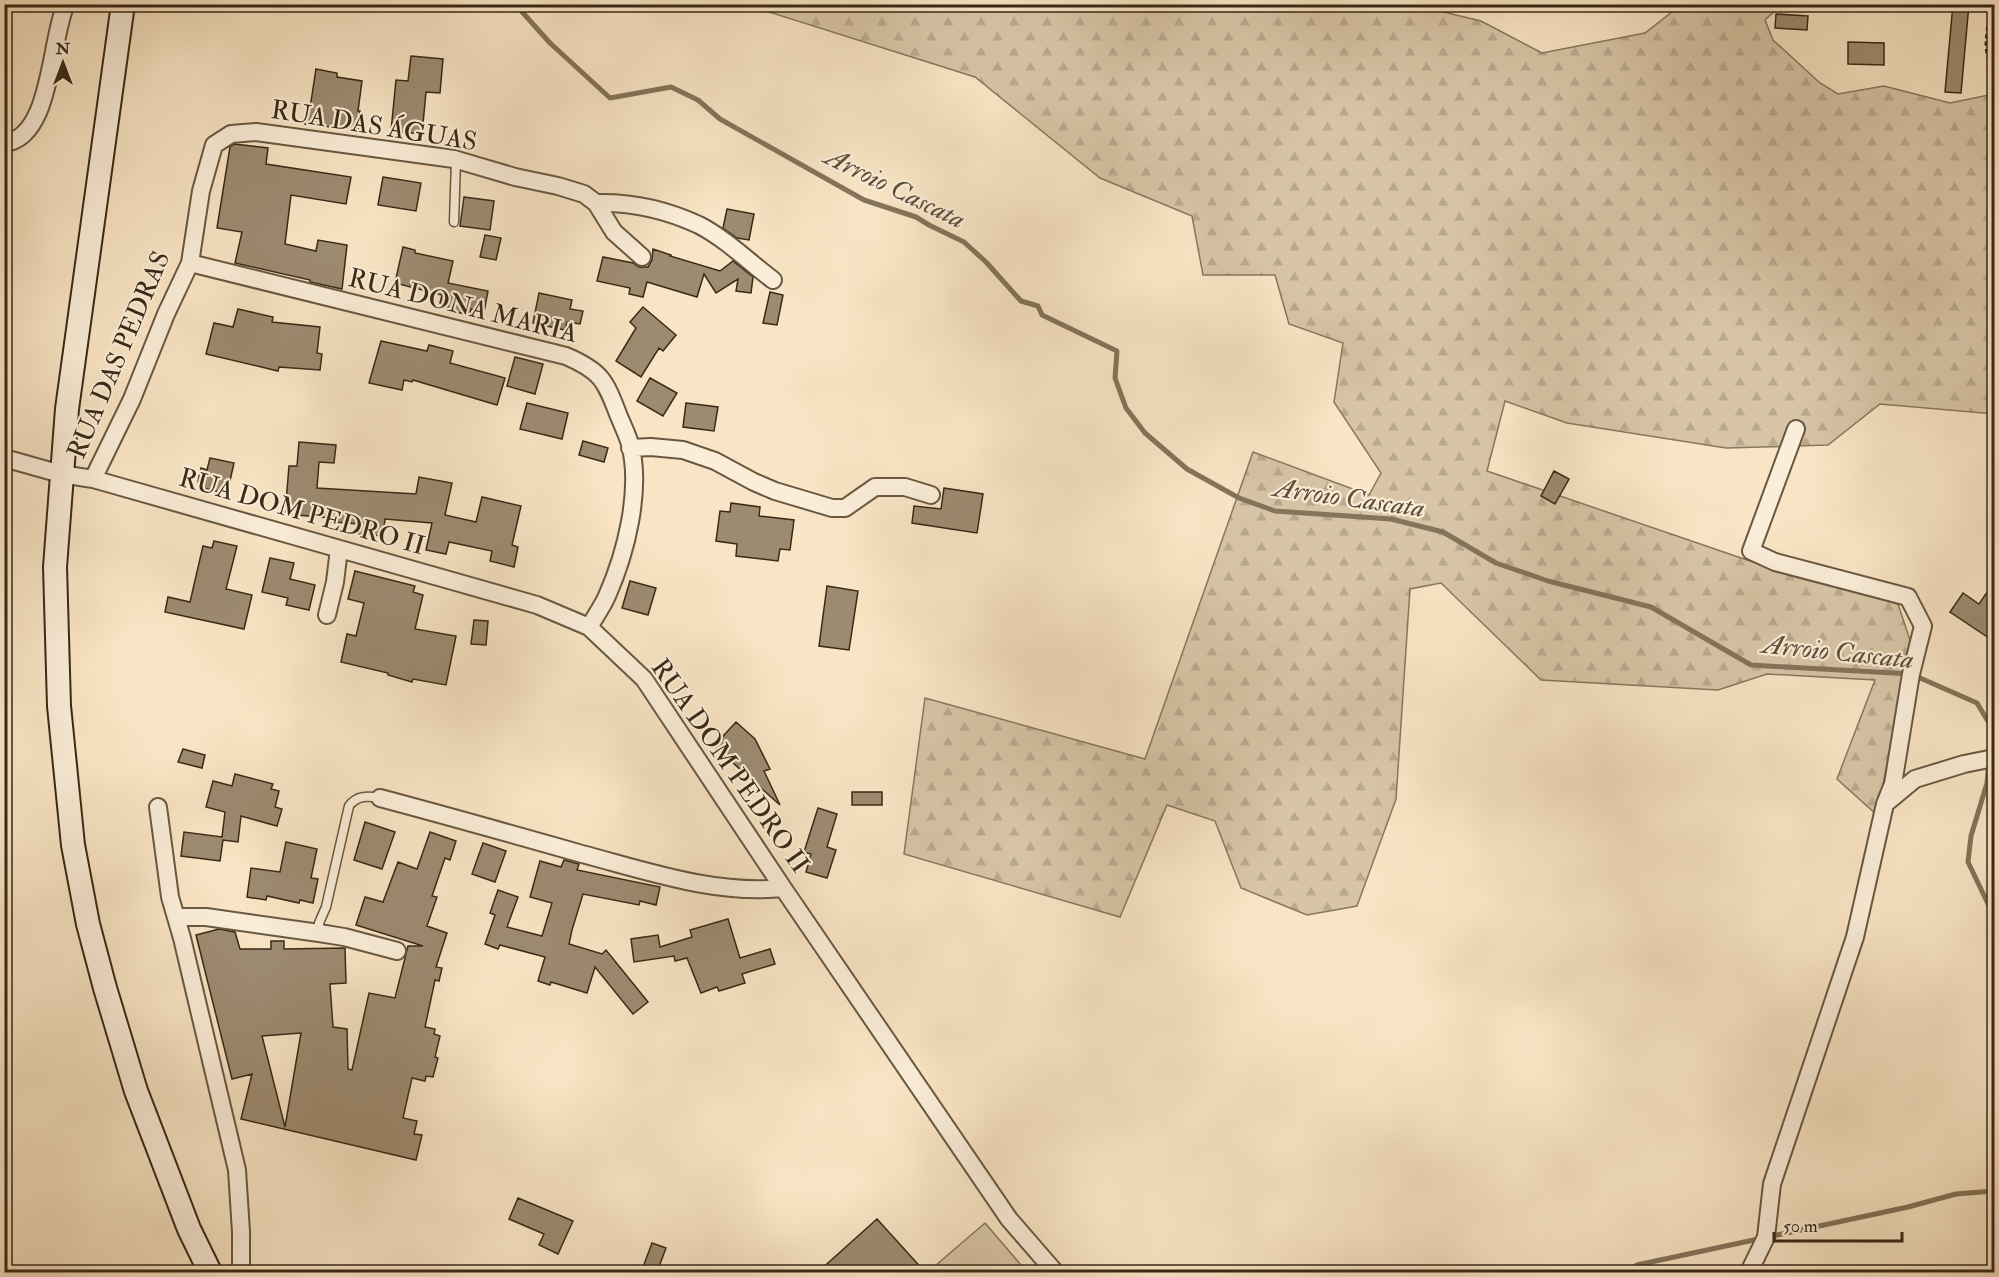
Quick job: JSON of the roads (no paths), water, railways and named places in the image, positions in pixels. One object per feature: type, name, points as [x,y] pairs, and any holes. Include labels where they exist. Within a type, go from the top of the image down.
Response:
[{"type":"main road","points":[[123,4],[67,409],[61,474],[55,567],[59,706],[73,845],[88,924],[105,988],[136,1091],[189,1229],[210,1272]]},
{"type":"street","points":[[4,143],[20,139],[30,128],[43,103],[56,39],[66,4]]},
{"type":"street","name":"RUA DAS ÁGUAS","points":[[214,145],[231,134],[256,132],[456,160],[515,177],[558,186],[584,194],[596,203]]},
{"type":"street","name":"RUA DAS PEDRAS","points":[[93,479],[132,399],[166,314],[190,263],[201,191],[214,145]]},
{"type":"street","points":[[596,203],[614,232],[642,257]]},
{"type":"street","points":[[596,203],[639,206],[676,216],[700,226],[773,280]]},
{"type":"street","name":"RUA DONA MARIA","points":[[190,263],[566,356],[589,366],[603,379],[611,394],[630,448],[634,487],[620,562],[606,597],[588,627]]},
{"type":"street","points":[[1749,1272],[1766,1237],[1772,1184],[1856,937],[1885,804],[1893,784],[1911,674],[1923,626],[1908,597],[1775,562],[1751,551],[1796,429]]},
{"type":"street","points":[[630,448],[683,450],[715,461],[754,482],[832,508],[845,508],[875,487],[905,487],[931,495]]},
{"type":"street","name":"RUA DOM PEDRO II","points":[[4,458],[61,474],[93,479],[537,605],[588,627],[644,679],[783,888],[1009,1219],[1055,1272]]},
{"type":"street","points":[[327,615],[335,582],[339,549]]},
{"type":"street","points":[[1885,804],[1915,779],[1964,764],[1995,758]]},
{"type":"street","points":[[380,798],[671,878],[733,889],[783,888]]},
{"type":"street","points":[[158,807],[170,897],[177,917],[237,1170],[241,1232],[239,1272]]},
{"type":"street","points":[[177,917],[206,917],[319,933],[397,951]]},
{"type":"lane","points":[[454,222],[456,160]]},
{"type":"lane","points":[[319,933],[319,923],[326,906],[349,806],[358,797],[380,798]]},
{"type":"waterway","name":"Arroio Cascata","points":[[515,4],[550,43],[610,98],[671,87],[698,100],[720,119],[864,200],[916,217],[964,242],[986,262],[1021,301],[1038,306],[1042,315],[1117,351],[1115,378],[1126,408],[1145,433],[1187,469],[1239,498],[1275,511],[1391,519],[1443,532],[1496,563],[1548,581],[1651,607],[1751,665],[1911,674],[1977,703],[1992,728],[1987,783],[1971,836],[1968,862],[1994,912]]},
{"type":"waterway","points":[[1629,1272],[1637,1265],[1908,1207],[1956,1194],[1994,1191]]},
{"type":"waterway","points":[[1992,1272],[1989,1260],[1994,1240]]}]
